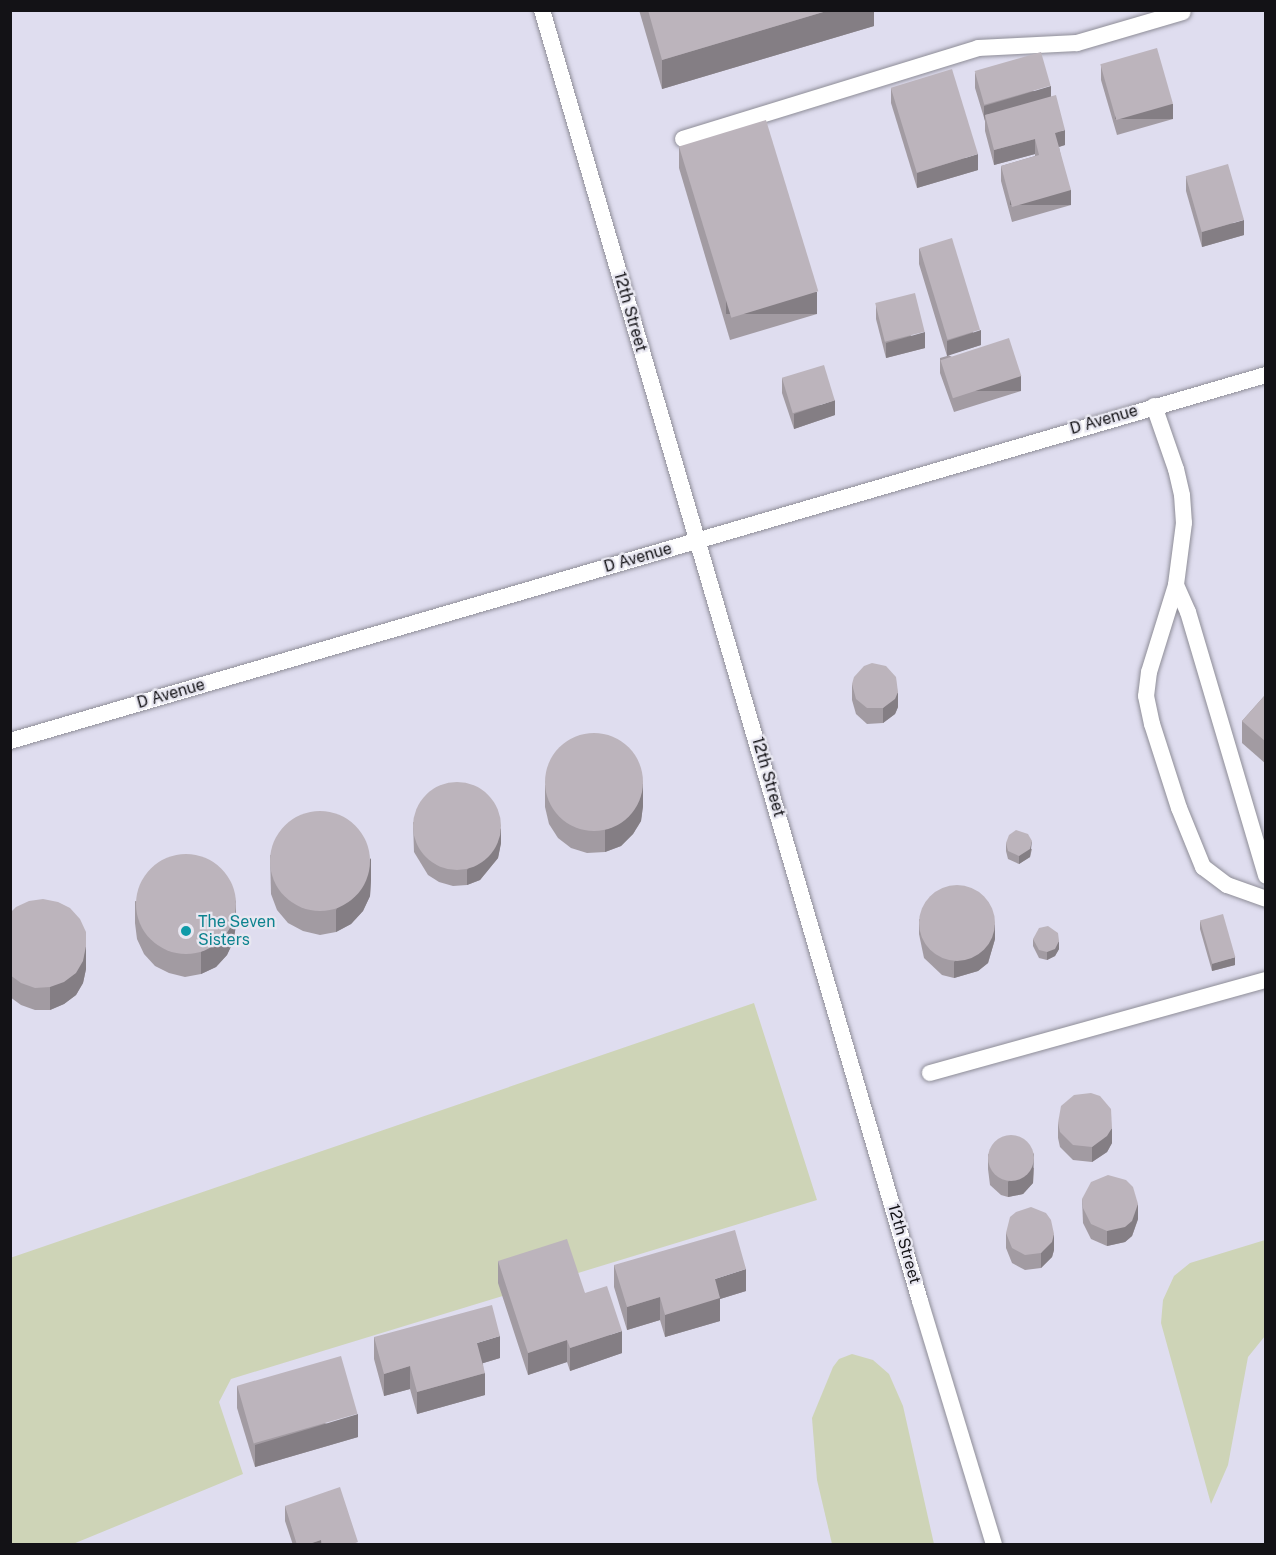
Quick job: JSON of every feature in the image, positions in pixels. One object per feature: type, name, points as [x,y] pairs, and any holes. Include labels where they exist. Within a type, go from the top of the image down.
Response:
[{"type":"lane","name":"12th Street","points":[[542,10],[994,1545]]},
{"type":"lane","points":[[683,139],[978,48],[1077,43],[1184,11]]},
{"type":"lane","name":"D Avenue","points":[[10,741],[1266,375]]},
{"type":"lane","points":[[1154,406],[1176,469],[1182,495],[1184,523],[1176,585],[1149,672],[1146,696],[1152,724],[1182,817],[1203,867],[1227,885],[1266,899]]},
{"type":"lane","points":[[1176,585],[1188,612],[1266,876]]},
{"type":"lane","points":[[930,1073],[1266,980]]},
{"type":"shaded area","points":[[11,11],[1265,11],[1265,1544],[11,1544]]},
{"type":"green space","points":[[754,1003],[817,1200],[231,1379],[219,1402],[243,1474],[73,1544],[11,1544],[10,1258]]},
{"type":"green space","points":[[1265,1240],[1265,1336],[1248,1357],[1228,1465],[1211,1504],[1161,1323],[1163,1300],[1174,1276],[1190,1263]]},
{"type":"green space","points":[[852,1354],[873,1360],[889,1374],[903,1406],[934,1544],[832,1544],[817,1480],[812,1418],[833,1367],[839,1359]]},
{"type":"building","points":[[648,10],[830,10],[662,60]]},
{"type":"building","points":[[1157,48],[1173,104],[1116,120],[1100,64]]},
{"type":"building","points":[[1041,52],[1051,86],[984,105],[975,71]]},
{"type":"building","points":[[952,69],[978,154],[917,173],[891,88]]},
{"type":"building","points":[[1056,95],[1065,130],[1055,133],[1071,190],[1012,207],[1001,166],[1039,155],[1035,139],[994,150],[985,115]]},
{"type":"building","points":[[766,120],[818,291],[731,318],[679,147]]},
{"type":"building","points":[[1228,164],[1244,220],[1202,232],[1186,176]]},
{"type":"building","points":[[952,238],[980,330],[948,340],[919,248]]},
{"type":"building","points":[[915,293],[925,332],[885,342],[875,303]]},
{"type":"building","points":[[1009,338],[1021,376],[953,398],[941,360]]},
{"type":"building","points":[[824,365],[835,400],[793,413],[782,378]]},
{"type":"building","points":[[872,663],[886,666],[896,677],[898,692],[895,699],[883,708],[867,708],[856,699],[852,684],[854,677],[864,666]]},
{"type":"building","points":[[1266,694],[1266,742],[1242,721]]},
{"type":"building","points":[[594,733],[613,737],[629,747],[639,763],[643,782],[639,801],[629,817],[613,827],[594,831],[575,827],[559,817],[549,801],[545,782],[549,763],[559,747],[575,737]]},
{"type":"building","points":[[457,782],[474,786],[488,795],[497,809],[501,826],[497,843],[488,857],[474,866],[457,870],[440,866],[426,857],[417,843],[413,826],[417,809],[426,795],[440,786]]},
{"type":"building","points":[[320,811],[339,815],[356,825],[366,842],[370,861],[366,880],[356,897],[339,907],[320,911],[301,907],[284,897],[274,880],[270,861],[274,842],[284,825],[301,815]]},
{"type":"building","points":[[1016,830],[1028,834],[1032,841],[1030,849],[1019,856],[1008,851],[1006,843],[1009,835]]},
{"type":"building","name":"The Seven Sisters","points":[[186,854],[214,862],[228,876],[236,904],[228,932],[214,946],[186,954],[158,946],[144,932],[136,904],[144,876],[158,862]]},
{"type":"building","points":[[957,885],[971,888],[984,896],[992,909],[995,923],[992,937],[984,950],[971,958],[957,961],[943,958],[930,950],[922,937],[919,923],[922,909],[930,896],[943,888]]},
{"type":"building","points":[[43,899],[58,902],[70,908],[80,919],[86,932],[86,946],[83,961],[76,973],[64,982],[50,987],[35,988],[21,983],[10,975],[10,913],[16,907],[29,901]]},
{"type":"building","points":[[1223,914],[1235,957],[1212,964],[1200,921]]},
{"type":"building","points":[[1048,926],[1058,933],[1059,941],[1055,949],[1047,952],[1039,950],[1033,939],[1039,928]]},
{"type":"building","points":[[1091,1093],[1100,1096],[1111,1109],[1112,1128],[1107,1136],[1092,1147],[1073,1145],[1060,1132],[1058,1123],[1061,1106],[1074,1095]]},
{"type":"building","points":[[1011,1135],[1027,1142],[1034,1158],[1027,1174],[1011,1181],[995,1174],[988,1158],[995,1142]]},
{"type":"building","points":[[1108,1175],[1126,1180],[1133,1187],[1138,1204],[1132,1221],[1125,1227],[1107,1231],[1091,1224],[1083,1208],[1082,1199],[1091,1182]]},
{"type":"building","points":[[1031,1207],[1046,1213],[1051,1220],[1054,1234],[1052,1242],[1041,1253],[1025,1255],[1012,1248],[1006,1233],[1010,1217],[1016,1212]]},
{"type":"building","points":[[735,1230],[746,1269],[715,1279],[720,1298],[665,1315],[660,1297],[627,1307],[614,1265]]},
{"type":"building","points":[[567,1239],[585,1293],[607,1286],[622,1331],[570,1348],[567,1340],[528,1353],[498,1261]]},
{"type":"building","points":[[492,1305],[500,1336],[477,1343],[485,1373],[417,1392],[410,1366],[384,1374],[374,1337]]},
{"type":"building","points":[[341,1356],[358,1414],[254,1443],[237,1386]]},
{"type":"building","points":[[340,1487],[358,1542],[350,1545],[322,1545],[321,1540],[306,1545],[297,1545],[285,1506]]},
{"type":"place","name":"The Seven Sisters","points":[[186,931]]}]
